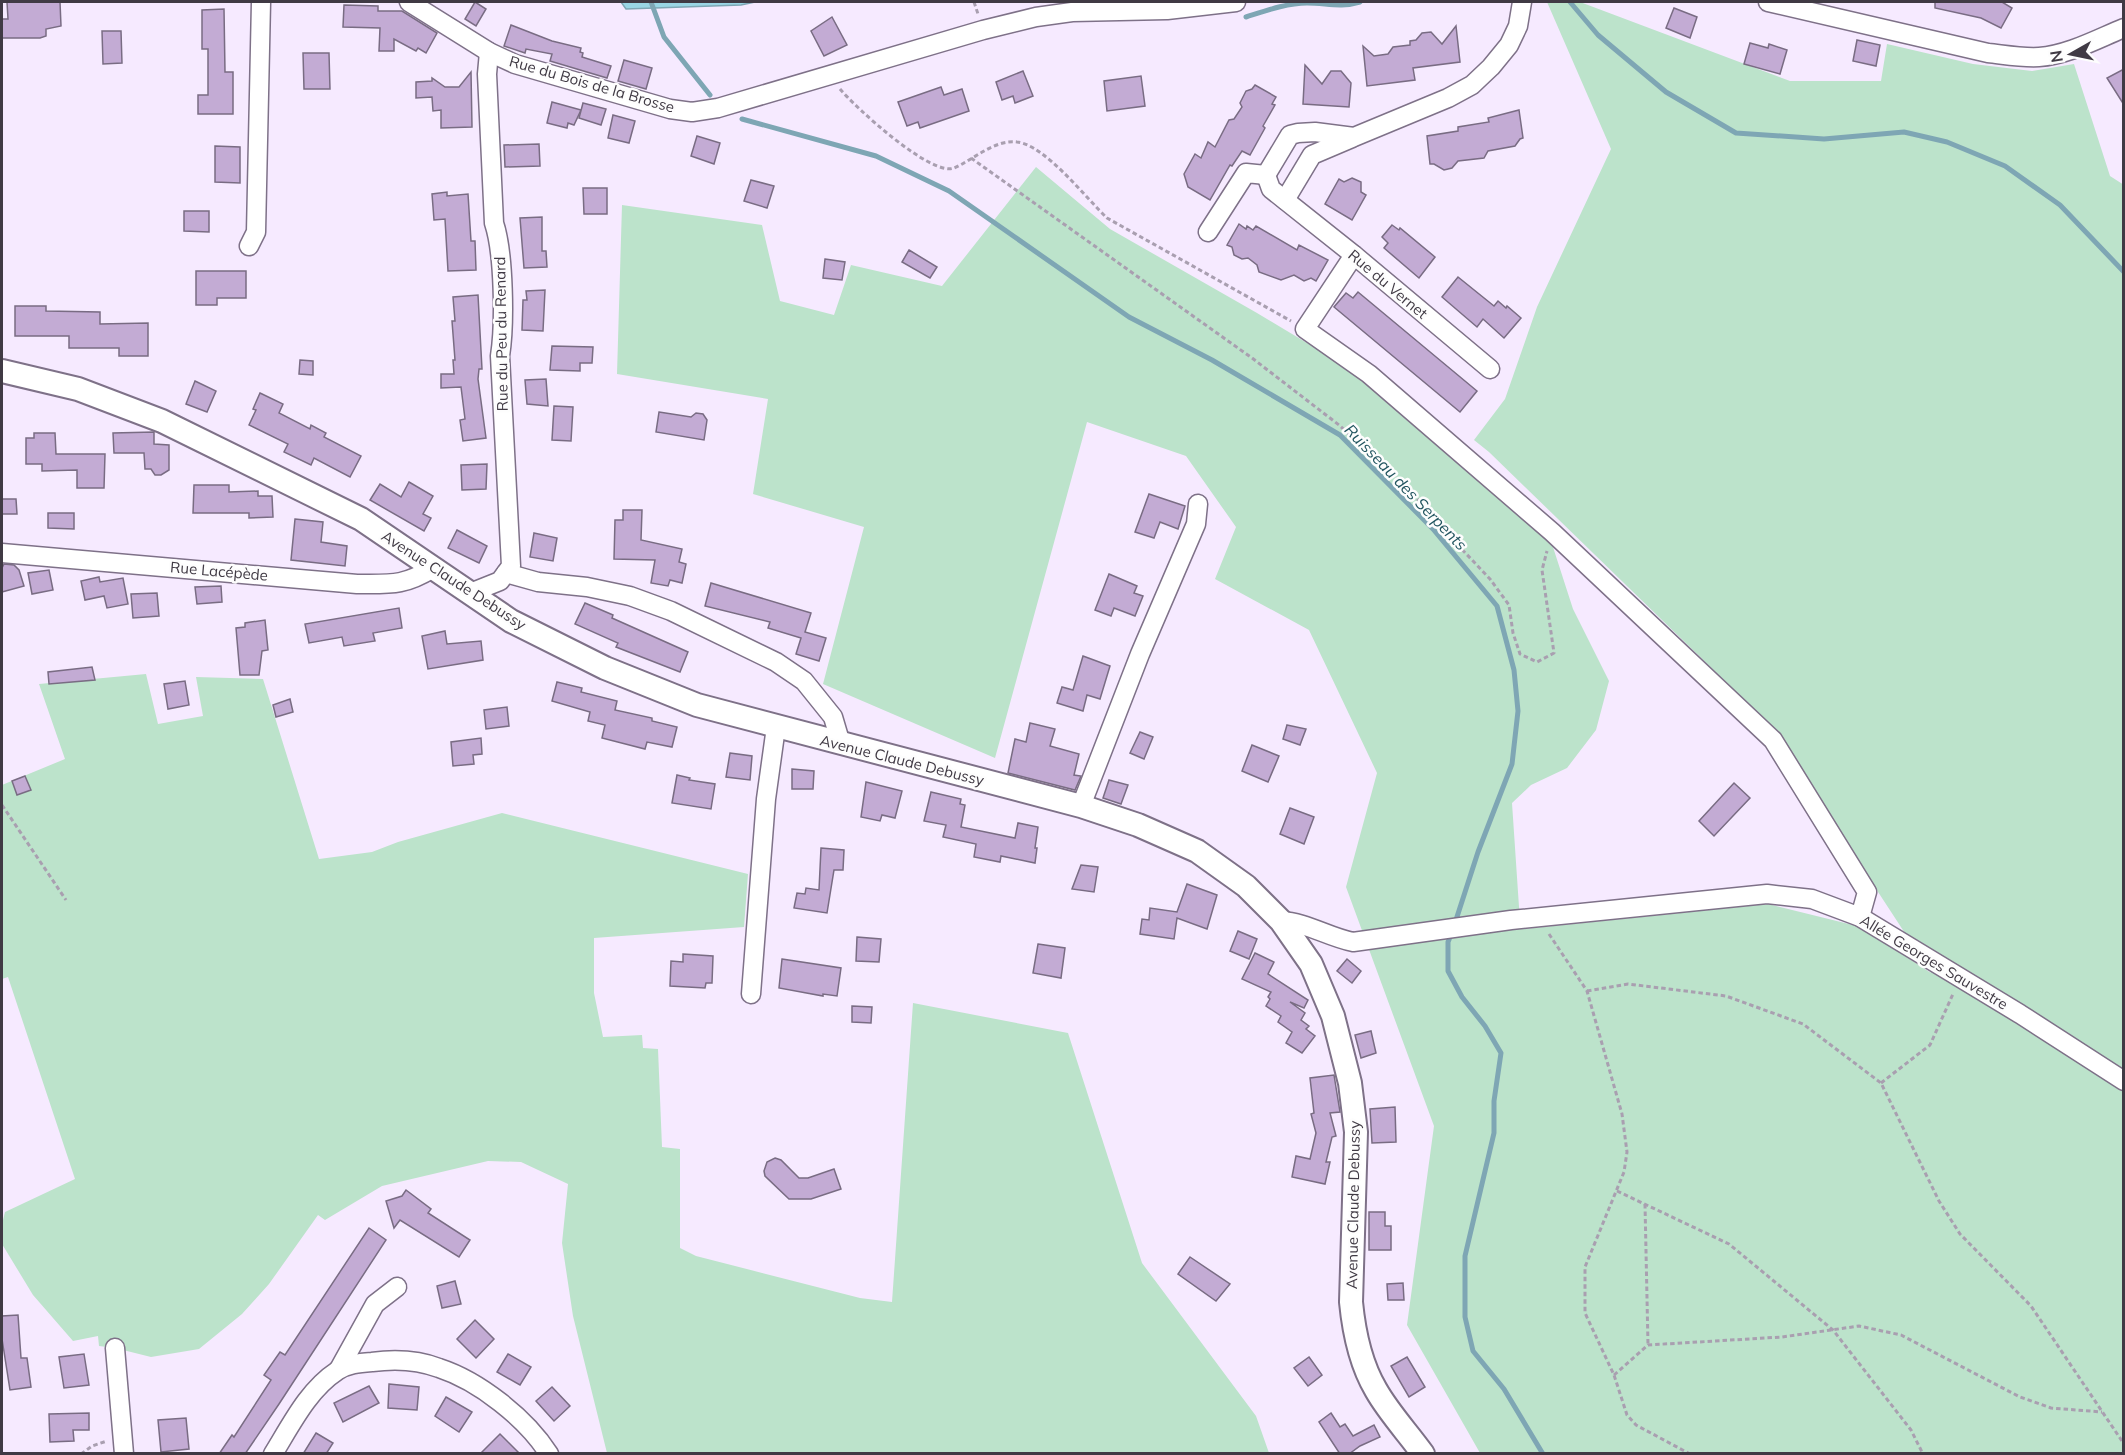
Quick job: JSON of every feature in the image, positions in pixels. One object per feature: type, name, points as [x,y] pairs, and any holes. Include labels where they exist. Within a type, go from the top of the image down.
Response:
[{"type":"main road","name":"Avenue Claude Debussy","points":[[2,371],[78,389],[162,421],[361,519],[511,621],[605,668],[697,705],[1081,806],[1138,825],[1197,851],[1246,886],[1281,921],[1311,964],[1333,1016],[1350,1083],[1356,1132],[1351,1302],[1353,1324],[1362,1360],[1376,1391],[1423,1454]]},
{"type":"street","points":[[249,246],[256,232],[261,2]]},
{"type":"street","name":"Rue du Bois de la Brosse","points":[[409,2],[489,52],[515,64],[670,109],[692,112],[718,108],[983,30],[1036,18],[1072,12],[1167,10],[1236,2]]},
{"type":"street","points":[[1286,200],[1312,155],[1448,98],[1472,85],[1509,45],[1518,26],[1522,2]]},
{"type":"street","points":[[1768,2],[1988,53],[2016,57],[2063,52],[2124,28]]},
{"type":"street","name":"Rue du Peu du Renard","points":[[489,52],[487,74],[494,223],[499,239],[503,335],[500,356],[511,566],[506,573]]},
{"type":"street","points":[[1208,232],[1246,173],[1266,176],[1290,135],[1315,132],[1354,137]]},
{"type":"street","name":"Rue du Vernet","points":[[1266,176],[1271,189],[1490,369]]},
{"type":"street","points":[[1354,255],[1305,329],[1369,374],[1552,532],[1773,740],[1867,892],[1860,917]]},
{"type":"street","points":[[1081,806],[1140,654],[1196,524],[1198,504]]},
{"type":"street","name":"Rue Lacépède","points":[[2,553],[357,584],[398,584],[416,579],[433,568]]},
{"type":"street","points":[[471,593],[500,581],[506,573],[538,582],[587,587],[630,596],[671,611],[776,662],[804,681],[833,717],[841,744]]},
{"type":"street","points":[[751,994],[766,799],[776,727]]},
{"type":"street","name":"Allée Georges Sauvestre","points":[[1281,921],[1294,921],[1335,938],[1353,942],[1511,920],[1767,894],[1812,899],[1860,917],[2124,1081]]},
{"type":"street","points":[[339,1369],[375,1304],[397,1287]]},
{"type":"street","points":[[115,1348],[124,1454]]},
{"type":"street","points":[[273,1454],[308,1399],[324,1380],[339,1369],[353,1364],[382,1360],[411,1361],[440,1368],[477,1386],[519,1418],[540,1440],[549,1454]]},
{"type":"path","points":[[829,76],[853,105],[892,138],[939,168],[952,170],[971,158],[1008,142],[1019,142],[1044,155],[1063,170],[1107,218],[1305,329]]},
{"type":"path","points":[[971,158],[1252,358],[1339,425],[1411,491],[1438,524],[1491,579],[1509,605],[1513,633],[1520,654],[1537,662],[1554,653],[1542,570],[1552,532]]},
{"type":"path","points":[[2,805],[66,900]]},
{"type":"path","points":[[1538,918],[1587,991],[1622,1114],[1627,1152],[1624,1172],[1585,1267],[1585,1313],[1614,1375],[1627,1414],[1636,1425],[1690,1454]]},
{"type":"path","points":[[1881,1083],[1930,1045],[1961,978]]},
{"type":"path","points":[[1587,991],[1628,984],[1726,996],[1803,1024],[1881,1083],[1939,1201],[1960,1234],[2031,1306],[2124,1444]]},
{"type":"path","points":[[1617,1191],[1729,1244],[1833,1330],[1911,1430],[1923,1454]]},
{"type":"path","points":[[1645,1204],[1648,1345]]},
{"type":"path","points":[[1614,1375],[1648,1345],[1782,1337],[1859,1326],[1901,1335],[2020,1397],[2051,1408],[2102,1412]]},
{"type":"path","points":[[81,1454],[92,1446],[122,1435]]},
{"type":"green space","points":[[1547,2],[1580,2],[1790,81],[1881,81],[1887,44],[1973,64],[2032,71],[2074,64],[2110,176],[2124,185],[2123,1453],[1480,1453],[1407,1325],[1434,1126],[1346,887],[1377,773],[1309,630],[1215,579],[1236,527],[1186,456],[1087,422],[995,758],[823,684],[864,527],[753,494],[768,399],[617,374],[622,205],[762,225],[780,301],[834,315],[851,265],[942,286],[1036,167],[1110,229],[1347,367],[1552,544],[1573,609],[1609,681],[1596,730],[1567,768],[1531,785],[1512,803],[1519,907],[1523,929],[1768,904],[1861,927],[1931,973],[1767,722],[1474,440],[1505,399],[1537,307],[1611,149]]},
{"type":"green space","points":[[146,674],[158,724],[203,716],[196,677],[263,679],[319,859],[372,852],[398,842],[502,813],[748,874],[744,927],[594,938],[594,993],[603,1037],[642,1035],[643,1048],[658,1049],[662,1147],[680,1149],[680,1248],[696,1256],[860,1298],[892,1302],[913,1003],[1068,1033],[1142,1263],[1256,1416],[1269,1453],[607,1453],[573,1316],[562,1243],[568,1184],[521,1162],[488,1161],[382,1186],[325,1220],[318,1215],[269,1284],[242,1314],[199,1349],[151,1357],[99,1346],[98,1336],[73,1341],[33,1295],[2,1244],[2,1224],[5,1212],[75,1179],[8,977],[2,979],[2,785],[65,759],[39,684]]},
{"type":"water","points":[[621,2],[755,2],[741,5],[626,9]]},
{"type":"building","points":[[7,2],[60,2],[61,26],[46,29],[46,36],[40,38],[2,38],[2,19],[8,19]]},
{"type":"building","points":[[475,2],[486,9],[476,26],[465,19]]},
{"type":"building","points":[[1935,2],[2002,2],[2012,8],[2001,28],[1981,18],[1935,8]]},
{"type":"building","points":[[344,5],[378,6],[378,11],[402,11],[437,33],[426,53],[418,48],[416,51],[394,39],[394,51],[379,51],[380,28],[343,27]]},
{"type":"building","points":[[1674,8],[1697,17],[1690,38],[1666,28]]},
{"type":"building","points":[[224,9],[225,72],[233,72],[233,114],[198,114],[198,95],[208,95],[208,49],[202,49],[202,10]]},
{"type":"building","points":[[832,17],[847,45],[824,56],[811,31]]},
{"type":"building","points":[[511,25],[552,41],[581,48],[582,57],[611,66],[607,78],[550,61],[552,54],[526,49],[525,53],[504,46]]},
{"type":"building","points":[[1456,26],[1460,62],[1413,68],[1415,80],[1367,86],[1363,46],[1374,56],[1388,54],[1393,47],[1410,45],[1410,41],[1416,40],[1422,33],[1431,32],[1442,44]]},
{"type":"building","points":[[102,31],[121,31],[122,63],[103,64]]},
{"type":"building","points":[[1857,40],[1880,45],[1876,66],[1853,61]]},
{"type":"building","points":[[1750,43],[1768,48],[1769,44],[1787,50],[1780,74],[1744,64]]},
{"type":"building","points":[[303,53],[329,53],[330,89],[304,89]]},
{"type":"building","points":[[624,60],[652,68],[646,89],[618,81]]},
{"type":"building","points":[[1305,65],[1322,84],[1331,71],[1341,71],[1351,83],[1349,107],[1303,104]]},
{"type":"building","points":[[2124,69],[2124,105],[2107,78]]},
{"type":"building","points":[[1023,71],[1033,96],[1015,103],[1013,96],[1002,100],[996,82]]},
{"type":"building","points":[[471,72],[472,127],[441,128],[441,110],[433,111],[432,97],[416,98],[416,82],[432,81],[432,78],[445,87],[459,87]]},
{"type":"building","points":[[1141,76],[1145,106],[1107,111],[1104,81]]},
{"type":"building","points":[[1255,85],[1276,97],[1272,104],[1275,105],[1250,155],[1242,151],[1232,166],[1230,165],[1210,200],[1188,187],[1184,174],[1195,154],[1201,158],[1208,142],[1215,147],[1229,120],[1234,119],[1242,107],[1240,103],[1246,91]]},
{"type":"building","points":[[941,87],[944,95],[962,89],[969,111],[920,128],[918,122],[907,126],[898,102]]},
{"type":"building","points":[[552,102],[581,110],[574,125],[568,123],[567,128],[547,123]]},
{"type":"building","points":[[583,103],[606,109],[601,125],[579,118]]},
{"type":"building","points":[[1519,110],[1523,138],[1515,146],[1488,151],[1484,158],[1458,161],[1452,168],[1444,170],[1430,164],[1427,136],[1458,131],[1458,127],[1489,122],[1488,118]]},
{"type":"building","points":[[613,115],[635,121],[629,143],[608,138]]},
{"type":"building","points":[[697,136],[720,143],[714,164],[691,156]]},
{"type":"building","points":[[539,144],[540,166],[505,167],[504,145]]},
{"type":"building","points":[[215,146],[240,147],[240,183],[215,182]]},
{"type":"building","points":[[1352,178],[1361,182],[1361,192],[1366,195],[1352,220],[1325,204],[1339,179],[1344,182]]},
{"type":"building","points":[[751,180],[774,186],[767,208],[744,201]]},
{"type":"building","points":[[583,188],[607,188],[607,214],[584,214]]},
{"type":"building","points":[[447,192],[447,196],[468,194],[471,241],[475,241],[476,270],[448,271],[445,219],[434,220],[432,194]]},
{"type":"building","points":[[184,211],[209,211],[209,232],[184,231]]},
{"type":"building","points":[[542,217],[542,251],[546,251],[547,267],[524,268],[520,218]]},
{"type":"building","points":[[1239,224],[1246,229],[1247,226],[1253,230],[1256,226],[1297,250],[1299,245],[1328,260],[1316,281],[1311,278],[1304,281],[1294,275],[1281,280],[1259,272],[1257,265],[1248,258],[1242,259],[1234,255],[1232,247],[1227,245]]},
{"type":"building","points":[[1392,225],[1399,230],[1400,228],[1435,257],[1419,278],[1384,248],[1388,243],[1382,237]]},
{"type":"building","points":[[909,250],[937,267],[930,278],[902,262]]},
{"type":"building","points":[[825,259],[845,262],[842,280],[823,278]]},
{"type":"building","points":[[196,271],[246,271],[246,298],[217,298],[217,305],[196,305]]},
{"type":"building","points":[[1458,277],[1494,306],[1498,301],[1521,318],[1504,338],[1483,319],[1477,327],[1442,297]]},
{"type":"building","points":[[545,290],[543,331],[522,330],[523,300],[527,300],[526,291]]},
{"type":"building","points":[[1358,292],[1477,391],[1460,412],[1334,307],[1346,293],[1353,298]]},
{"type":"building","points":[[478,295],[482,369],[479,369],[478,379],[486,438],[463,441],[460,420],[465,419],[461,387],[441,388],[441,374],[454,374],[453,297]]},
{"type":"building","points":[[15,306],[46,306],[46,311],[100,312],[100,324],[148,323],[148,356],[119,356],[119,348],[69,348],[69,336],[15,336]]},
{"type":"building","points":[[552,346],[593,347],[592,363],[580,363],[580,371],[550,370]]},
{"type":"building","points":[[300,360],[313,361],[313,375],[299,374]]},
{"type":"building","points":[[546,379],[548,406],[527,404],[525,380]]},
{"type":"building","points":[[195,381],[216,391],[207,412],[186,404]]},
{"type":"building","points":[[260,393],[283,404],[279,413],[310,429],[311,425],[326,433],[324,437],[361,456],[350,477],[314,458],[311,465],[284,452],[288,444],[249,425]]},
{"type":"building","points":[[554,406],[573,407],[571,441],[552,440]]},
{"type":"building","points":[[659,412],[691,417],[696,413],[703,414],[707,420],[704,440],[656,432]]},
{"type":"building","points":[[154,432],[154,444],[169,445],[169,470],[161,475],[155,475],[151,469],[145,469],[144,453],[114,453],[113,433]]},
{"type":"building","points":[[34,433],[55,433],[56,454],[105,454],[104,488],[77,488],[77,470],[42,471],[42,464],[26,464],[26,438],[34,438]]},
{"type":"building","points":[[487,464],[486,489],[462,490],[461,465]]},
{"type":"building","points":[[409,482],[433,496],[423,514],[431,518],[424,531],[370,500],[380,484],[401,497]]},
{"type":"building","points":[[194,485],[229,485],[229,492],[258,491],[258,496],[272,496],[273,517],[249,518],[249,513],[193,513]]},
{"type":"building","points":[[1149,494],[1185,506],[1178,529],[1160,522],[1154,538],[1135,532]]},
{"type":"building","points":[[2,499],[16,499],[17,514],[2,514]]},
{"type":"building","points":[[623,510],[642,510],[641,540],[682,549],[679,562],[686,564],[682,583],[670,580],[668,586],[651,583],[655,560],[614,559],[615,520],[623,520]]},
{"type":"building","points":[[48,513],[74,513],[74,529],[48,528]]},
{"type":"building","points":[[295,519],[323,522],[321,542],[347,546],[345,566],[291,560]]},
{"type":"building","points":[[457,530],[487,546],[479,563],[448,548]]},
{"type":"building","points":[[534,533],[557,538],[553,561],[530,557]]},
{"type":"building","points":[[4,564],[14,565],[19,570],[24,586],[2,592]]},
{"type":"building","points":[[49,570],[53,590],[32,594],[28,573]]},
{"type":"building","points":[[1109,574],[1137,586],[1134,593],[1143,596],[1135,616],[1114,608],[1111,616],[1095,610]]},
{"type":"building","points":[[99,577],[100,582],[123,578],[128,604],[107,608],[104,596],[85,600],[81,581]]},
{"type":"building","points":[[711,583],[811,613],[805,632],[826,638],[819,661],[796,654],[801,638],[768,628],[770,622],[705,606]]},
{"type":"building","points":[[221,586],[222,602],[197,604],[195,587]]},
{"type":"building","points":[[157,593],[159,616],[133,618],[131,594]]},
{"type":"building","points":[[585,603],[613,615],[612,618],[688,652],[680,672],[616,647],[618,643],[575,624]]},
{"type":"building","points":[[399,608],[402,628],[373,633],[375,641],[344,646],[342,637],[309,643],[305,624]]},
{"type":"building","points":[[265,620],[268,650],[262,651],[259,675],[240,675],[236,628],[245,627],[245,623]]},
{"type":"building","points":[[445,631],[447,644],[481,641],[483,660],[428,669],[422,636]]},
{"type":"building","points":[[1083,656],[1110,666],[1100,699],[1087,695],[1083,711],[1057,703],[1062,687],[1073,690]]},
{"type":"building","points":[[92,667],[95,680],[49,684],[48,672]]},
{"type":"building","points":[[185,681],[189,705],[168,709],[164,684]]},
{"type":"building","points":[[557,682],[582,688],[581,692],[617,701],[615,710],[652,718],[652,721],[677,727],[672,747],[647,742],[645,749],[602,738],[605,725],[588,721],[590,712],[552,701]]},
{"type":"building","points":[[290,699],[293,712],[276,717],[273,705]]},
{"type":"building","points":[[507,707],[509,726],[486,729],[484,710]]},
{"type":"building","points":[[1030,723],[1055,729],[1050,746],[1079,754],[1074,775],[1081,776],[1075,790],[1008,773],[1015,739],[1026,742]]},
{"type":"building","points":[[1287,725],[1306,729],[1300,745],[1283,739]]},
{"type":"building","points":[[1140,732],[1153,737],[1144,759],[1130,753]]},
{"type":"building","points":[[481,738],[482,754],[473,755],[474,764],[453,766],[451,742]]},
{"type":"building","points":[[1252,745],[1279,756],[1268,782],[1242,771]]},
{"type":"building","points":[[730,753],[752,756],[750,780],[726,777]]},
{"type":"building","points":[[792,769],[814,771],[813,789],[792,789]]},
{"type":"building","points":[[677,775],[690,778],[689,780],[715,784],[711,809],[672,803]]},
{"type":"building","points":[[25,776],[31,790],[17,795],[12,781]]},
{"type":"building","points":[[1109,780],[1128,785],[1121,804],[1103,798]]},
{"type":"building","points":[[866,782],[902,791],[895,818],[882,815],[880,821],[861,817]]},
{"type":"building","points":[[1734,783],[1750,798],[1714,836],[1699,821]]},
{"type":"building","points":[[931,792],[961,799],[960,804],[965,805],[961,827],[1015,838],[1018,823],[1038,827],[1035,863],[1001,856],[1000,862],[974,857],[976,844],[943,837],[946,825],[924,821]]},
{"type":"building","points":[[1290,808],[1314,817],[1304,844],[1280,834]]},
{"type":"building","points":[[821,848],[844,850],[843,870],[834,870],[827,913],[794,908],[797,893],[805,894],[806,888],[819,890]]},
{"type":"building","points":[[1081,865],[1098,867],[1094,892],[1072,889]]},
{"type":"building","points":[[1187,884],[1217,895],[1207,929],[1177,918],[1174,939],[1140,934],[1142,919],[1149,920],[1150,908],[1177,912]]},
{"type":"building","points":[[1238,931],[1257,939],[1249,959],[1230,951]]},
{"type":"building","points":[[857,937],[881,939],[879,962],[856,961]]},
{"type":"building","points":[[1038,944],[1065,948],[1061,978],[1033,973]]},
{"type":"building","points":[[1255,953],[1274,962],[1268,974],[1308,1000],[1304,1008],[1290,1002],[1305,1013],[1301,1020],[1309,1026],[1306,1029],[1315,1036],[1302,1053],[1286,1043],[1292,1032],[1278,1022],[1281,1016],[1266,1006],[1271,992],[1242,979]]},
{"type":"building","points":[[683,954],[713,956],[712,983],[706,983],[705,988],[670,986],[671,961],[683,962]]},
{"type":"building","points":[[782,959],[841,968],[837,996],[823,994],[823,996],[779,988]]},
{"type":"building","points":[[1347,959],[1361,971],[1352,983],[1337,971]]},
{"type":"building","points":[[852,1006],[872,1007],[871,1023],[852,1022]]},
{"type":"building","points":[[1371,1031],[1376,1053],[1361,1058],[1355,1035]]},
{"type":"building","points":[[1334,1075],[1340,1112],[1330,1113],[1336,1136],[1332,1137],[1326,1162],[1330,1162],[1325,1184],[1292,1177],[1296,1156],[1310,1159],[1316,1133],[1311,1114],[1314,1113],[1310,1078]]},
{"type":"building","points":[[1395,1107],[1396,1142],[1372,1143],[1370,1109]]},
{"type":"building","points":[[775,1158],[781,1160],[799,1178],[808,1178],[834,1169],[841,1189],[811,1199],[789,1199],[765,1176],[767,1162]]},
{"type":"building","points":[[406,1190],[431,1209],[428,1213],[470,1240],[459,1257],[400,1220],[394,1228],[386,1201],[402,1196]]},
{"type":"building","points":[[1369,1212],[1385,1212],[1385,1226],[1391,1226],[1391,1250],[1369,1250]]},
{"type":"building","points":[[369,1228],[386,1240],[279,1404],[245,1454],[219,1454],[232,1435],[234,1437],[271,1380],[264,1375],[280,1352],[285,1355]]},
{"type":"building","points":[[1190,1257],[1230,1284],[1216,1301],[1178,1274]]},
{"type":"building","points":[[455,1281],[461,1304],[442,1308],[437,1286]]},
{"type":"building","points":[[1403,1283],[1404,1300],[1388,1300],[1387,1284]]},
{"type":"building","points":[[18,1315],[21,1358],[27,1358],[31,1387],[10,1390],[2,1339],[2,1316]]},
{"type":"building","points":[[475,1320],[494,1339],[476,1358],[457,1339]]},
{"type":"building","points":[[84,1354],[89,1385],[64,1388],[59,1357]]},
{"type":"building","points":[[508,1354],[531,1367],[520,1385],[497,1372]]},
{"type":"building","points":[[1309,1357],[1322,1375],[1308,1386],[1294,1368]]},
{"type":"building","points":[[1407,1357],[1425,1387],[1409,1397],[1391,1366]]},
{"type":"building","points":[[389,1384],[419,1387],[417,1410],[388,1408]]},
{"type":"building","points":[[369,1386],[379,1403],[343,1422],[334,1403]]},
{"type":"building","points":[[552,1387],[570,1406],[554,1421],[536,1401]]},
{"type":"building","points":[[446,1397],[472,1412],[459,1432],[435,1416]]},
{"type":"building","points":[[89,1413],[89,1430],[73,1430],[74,1441],[50,1442],[49,1414]]},
{"type":"building","points":[[1331,1413],[1340,1427],[1345,1424],[1353,1436],[1374,1425],[1380,1437],[1349,1454],[1340,1454],[1319,1422]]},
{"type":"building","points":[[186,1418],[189,1449],[161,1452],[158,1420]]},
{"type":"building","points":[[316,1433],[333,1443],[326,1454],[303,1454]]},
{"type":"building","points":[[500,1434],[520,1454],[480,1454]]},
{"type":"waterway","name":"Ruisseau des Serpents","points":[[651,2],[664,37],[710,95]]},
{"type":"waterway","points":[[1246,17],[1292,4],[1340,5],[1360,2]]},
{"type":"waterway","points":[[1570,2],[1598,35],[1666,92],[1736,133],[1824,139],[1904,132],[1947,142],[2005,166],[2060,205],[2124,272]]},
{"type":"waterway","name":"Ruisseau des Serpents","points":[[742,119],[876,156],[949,191],[1129,317],[1212,360],[1340,435],[1433,529],[1497,606],[1514,670],[1518,711],[1512,764],[1478,852],[1455,923]]},
{"type":"waterway","name":"Ruisseau des Serpents","points":[[1452,932],[1448,942],[1448,971],[1462,997],[1485,1026],[1501,1053],[1494,1101],[1494,1133],[1465,1256],[1465,1317],[1473,1351],[1504,1389],[1543,1454]]}]
